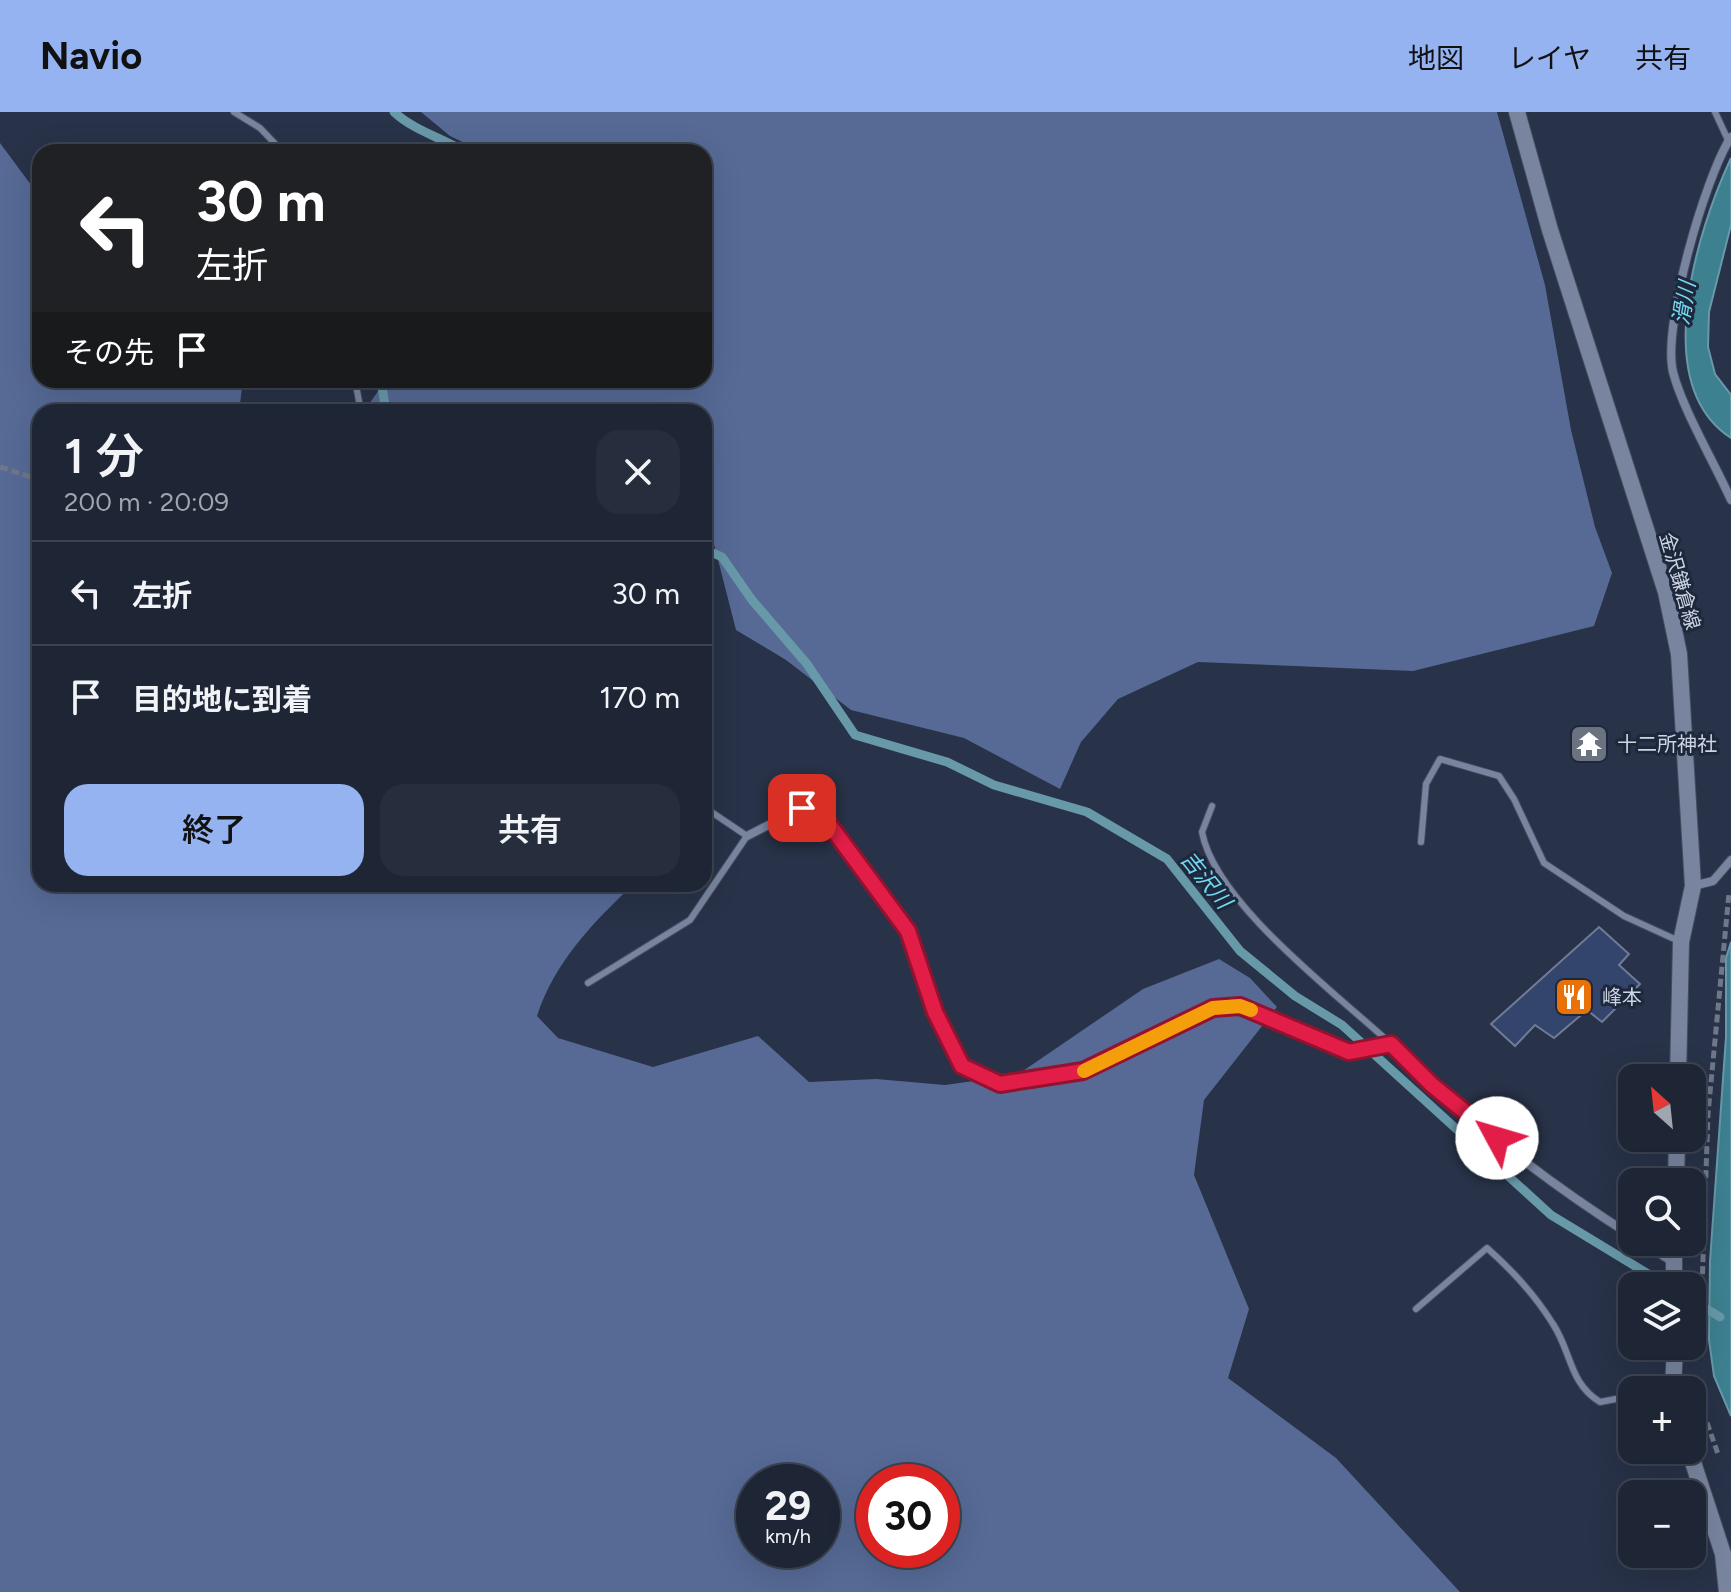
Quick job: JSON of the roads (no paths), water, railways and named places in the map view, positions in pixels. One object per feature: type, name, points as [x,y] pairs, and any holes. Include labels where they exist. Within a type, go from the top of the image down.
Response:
[{"type":"main road","name":"金沢鎌倉線","points":[[1517,112],[1550,230],[1666,592],[1681,669],[1693,886],[1681,942],[1678,1064]]},
{"type":"main road","points":[[1674,1256],[1674,1272]]},
{"type":"main road","points":[[1694,1464],[1723,1554],[1727,1592]]},
{"type":"street","points":[[1730,139],[1707,189],[1686,256],[1673,370],[1731,500]]},
{"type":"street","points":[[747,836],[802,808],[820,812],[908,931],[935,1012],[962,1066],[1000,1084],[1083,1071],[1213,1008],[1240,1006],[1349,1052],[1391,1044],[1432,1085],[1562,1191],[1618,1227]]},
{"type":"street","points":[[1693,886],[1713,881],[1731,860]]},
{"type":"street","points":[[1663,1256],[1674,1263]]},
{"type":"lane","points":[[234,112],[260,128],[275,144]]},
{"type":"lane","points":[[1715,112],[1730,139]]},
{"type":"lane","points":[[1421,842],[1426,784],[1440,759],[1499,776],[1514,799],[1544,863],[1624,916],[1681,942]]},
{"type":"lane","points":[[1212,806],[1202,832],[1216,873],[1246,909],[1391,1044]]},
{"type":"lane","points":[[712,812],[747,836],[712,888]]},
{"type":"lane","points":[[588,983],[690,920],[709,892]]},
{"type":"lane","points":[[1416,1309],[1487,1248],[1514,1272],[1555,1325],[1583,1391],[1600,1402],[1618,1399]]},
{"type":"waterway","name":"吉沢川","points":[[394,112],[449,144]]},
{"type":"waterway","name":"吉沢川","points":[[382,388],[385,404]]},
{"type":"waterway","name":"吉沢川","points":[[712,553],[722,557],[752,600],[807,664],[855,735],[947,762],[994,785],[1087,812],[1167,859],[1240,951],[1295,996],[1342,1025],[1551,1215],[1645,1272]]},
{"type":"waterway","name":"吉沢川","points":[[1706,1308],[1720,1317]]},
{"type":"place","name":"十二所神社","points":[[1589,744]]},
{"type":"place","name":"峰本","points":[[1574,997]]},
{"type":"water label","name":"滑川","points":[[1684,303]]}]
